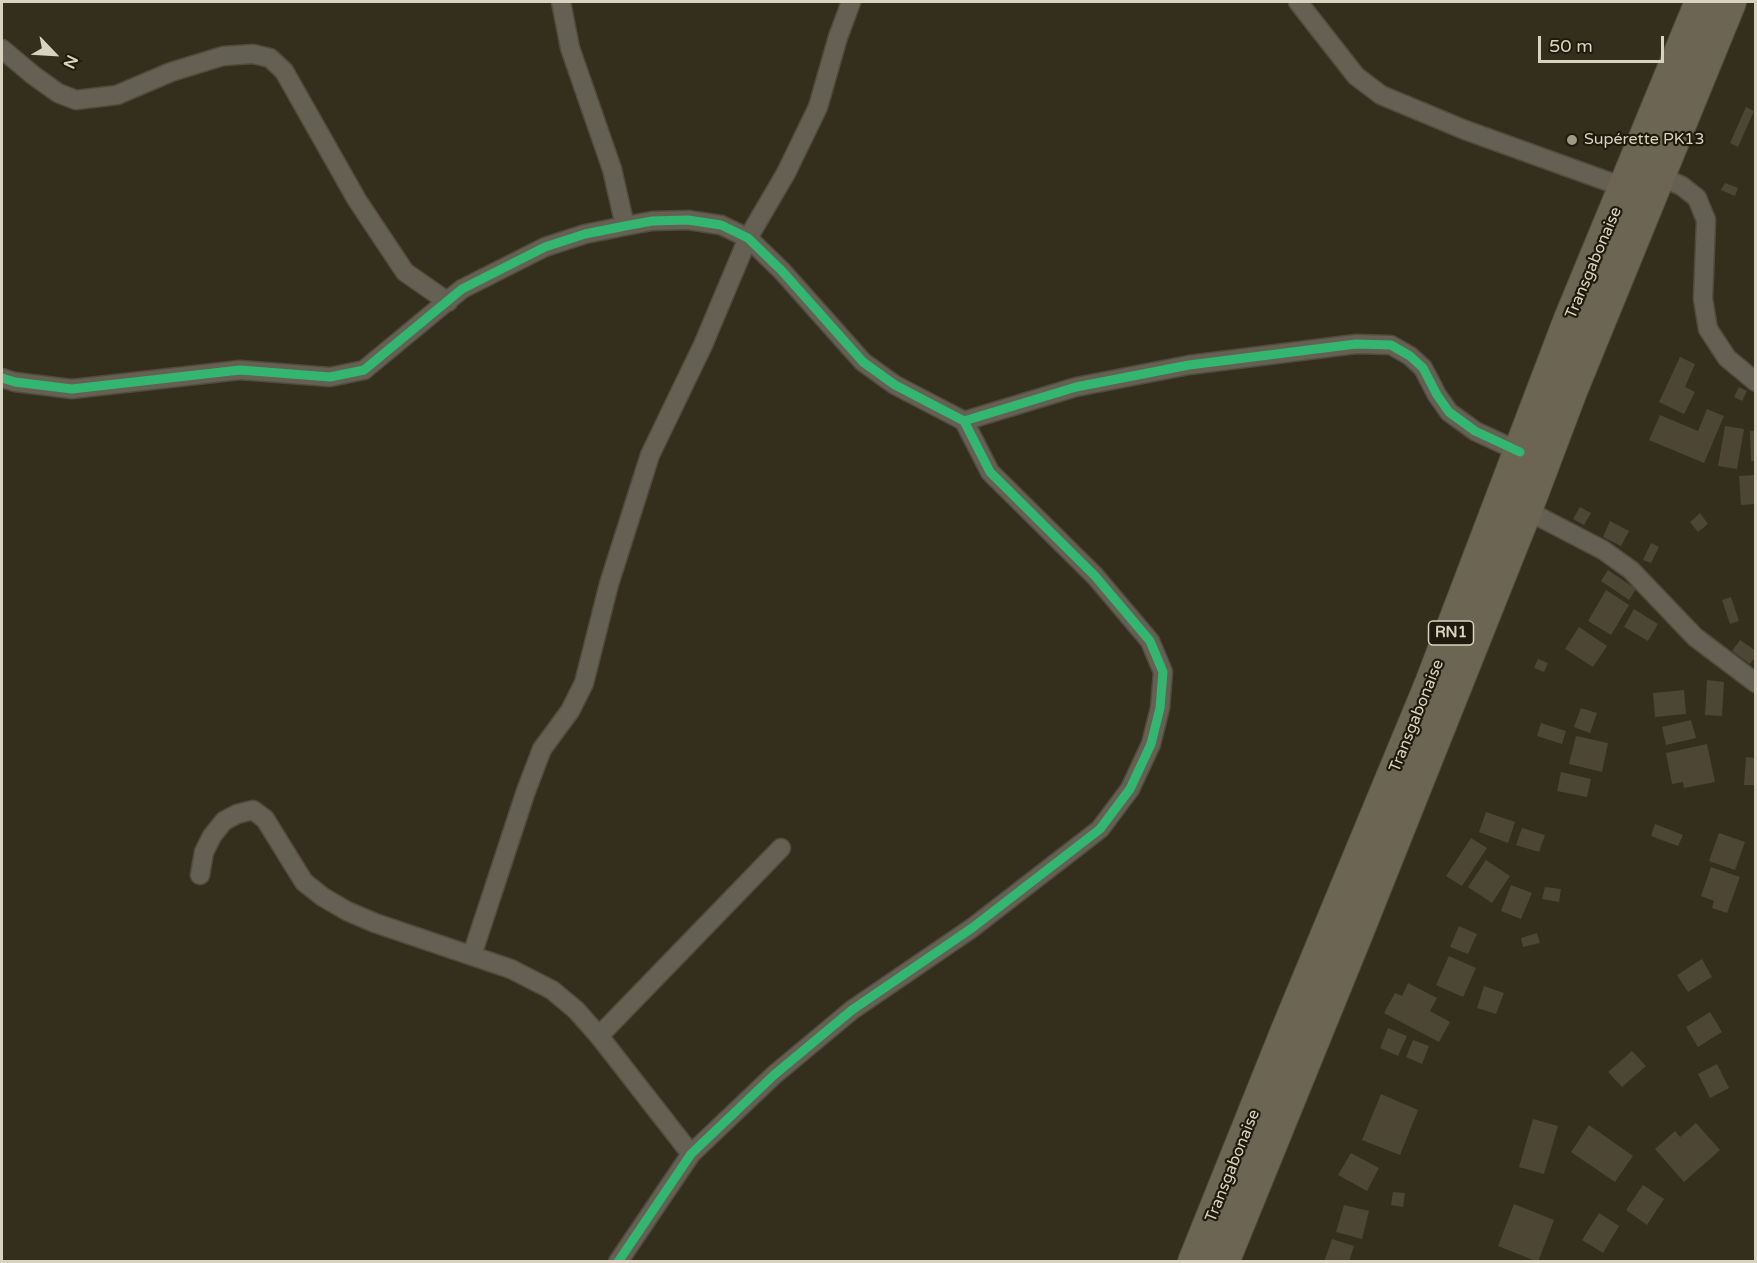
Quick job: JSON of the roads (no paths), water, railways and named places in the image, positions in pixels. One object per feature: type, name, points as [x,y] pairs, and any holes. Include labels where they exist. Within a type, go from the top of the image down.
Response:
[{"type":"highway","name":"Transgabonaise","points":[[1194,1262],[1434,676],[1570,319],[1701,2]]},
{"type":"highway","name":"Transgabonaise","points":[[1223,1262],[1353,944],[1571,391],[1730,2]]},
{"type":"street","points":[[561,2],[570,48],[612,170],[625,226]]},
{"type":"street","points":[[472,955],[542,749],[570,711],[584,683],[609,584],[650,454],[703,345],[748,238],[786,173],[818,107],[838,37],[851,2]]},
{"type":"street","points":[[1298,2],[1356,76],[1381,95],[1465,130],[1626,188]]},
{"type":"street","points":[[2,49],[58,93],[76,100],[117,95],[171,72],[223,56],[253,54],[270,58],[284,71],[357,200],[405,272],[447,302]]},
{"type":"street","points":[[1659,176],[1682,186],[1697,198],[1706,220],[1703,299],[1708,329],[1727,358],[1755,382]]},
{"type":"street","points":[[2,378],[15,382],[72,389],[240,370],[330,377],[364,370],[462,289],[545,247],[585,234],[652,221],[688,220],[721,225],[748,238],[782,271],[863,362],[895,385],[964,421],[990,472],[1095,576],[1150,641],[1163,672],[1160,708],[1151,744],[1130,789],[1100,829],[972,928],[852,1010],[774,1075],[691,1154],[618,1262]]},
{"type":"street","points":[[964,421],[1076,387],[1189,366],[1356,344],[1391,345],[1410,356],[1423,368],[1449,412],[1475,430],[1520,452]]},
{"type":"street","points":[[1526,510],[1603,549],[1631,570],[1695,637],[1755,683]]},
{"type":"street","points":[[200,875],[204,852],[212,836],[224,821],[237,814],[253,810],[265,819],[304,882],[323,897],[375,923],[511,969],[552,990],[576,1010],[599,1036],[691,1154]]},
{"type":"street","points":[[599,1036],[781,848]]},
{"type":"place","name":"Supérette PK13","points":[[1572,140]]}]
